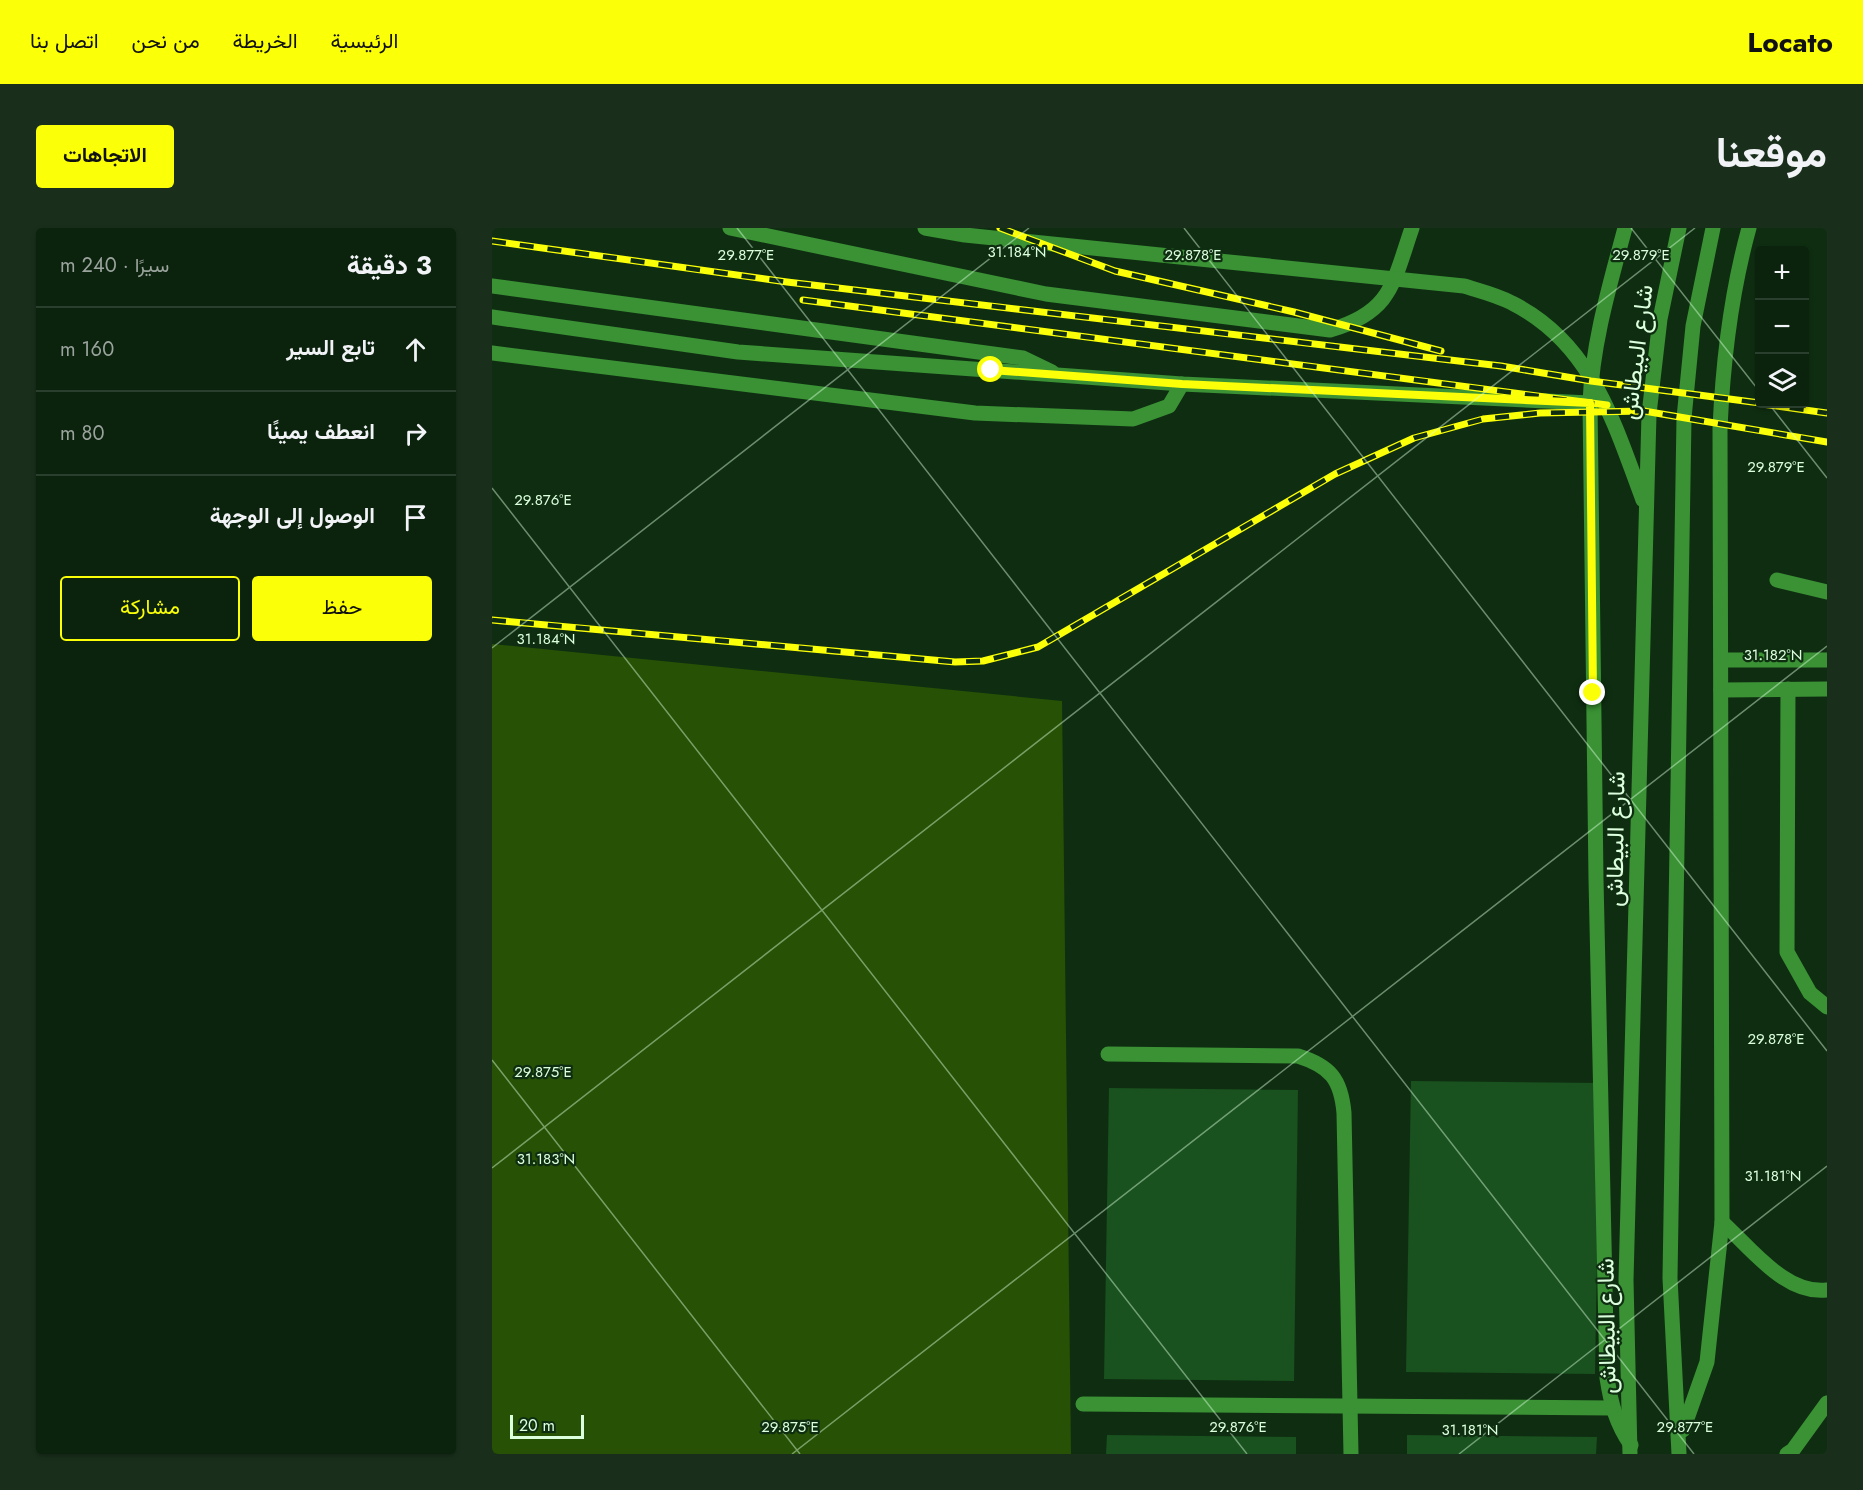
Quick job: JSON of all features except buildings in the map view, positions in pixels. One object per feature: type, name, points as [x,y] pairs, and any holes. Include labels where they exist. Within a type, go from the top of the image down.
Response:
[{"type":"street","points":[[730,228],[1046,294],[1330,330],[1353,323],[1373,310],[1389,293],[1412,228]]},
{"type":"street","points":[[926,228],[977,236],[1464,286],[1512,303],[1554,331],[1588,369],[1611,414],[1646,509]]},
{"type":"street","points":[[1625,228],[1610,282],[1591,381],[1590,403],[1597,939],[1607,1378],[1611,1408],[1630,1449]]},
{"type":"street","name":"شارع البيطاش","points":[[1630,1449],[1626,1281],[1649,414],[1660,319],[1679,228]]},
{"type":"street","points":[[1679,1454],[1680,1438],[1670,1278],[1684,418],[1693,326],[1713,228]]},
{"type":"street","points":[[1680,1438],[1707,1362],[1722,1222],[1720,421],[1726,345],[1739,263],[1749,228]]},
{"type":"street","points":[[492,286],[1023,358],[1060,375]]},
{"type":"street","points":[[492,317],[738,352],[1182,384],[1590,403]]},
{"type":"street","points":[[492,354],[975,413],[1133,419],[1169,406],[1182,384]]},
{"type":"street","points":[[1777,580],[1827,592]]},
{"type":"street","points":[[1721,660],[1827,660]]},
{"type":"street","points":[[1788,689],[1787,952],[1810,993],[1827,1007]]},
{"type":"street","points":[[1721,690],[1827,689]]},
{"type":"street","points":[[1108,1054],[1298,1056],[1317,1062],[1333,1075],[1342,1093],[1344,1113],[1351,1454]]},
{"type":"street","points":[[1722,1222],[1777,1273],[1797,1285],[1827,1290]]},
{"type":"street","points":[[1787,1454],[1793,1450],[1827,1402]]},
{"type":"street","points":[[1083,1404],[1611,1408]]},
{"type":"shaded area","points":[[492,644],[1062,701],[1071,1454],[492,1454]]},
{"type":"railway","points":[[1000,228],[1115,271],[1294,312],[1441,351]]},
{"type":"railway","points":[[492,241],[787,282],[1501,366],[1591,381],[1755,402]]},
{"type":"railway","points":[[803,300],[1607,405]]},
{"type":"railway","points":[[1791,408],[1827,413]]},
{"type":"railway","points":[[492,620],[955,662],[983,661],[1038,647],[1335,474],[1414,438],[1483,419],[1540,413],[1644,411],[1827,442]]},
{"type":"route","points":[[991,370],[1182,384],[1590,403],[1593,693]]}]
